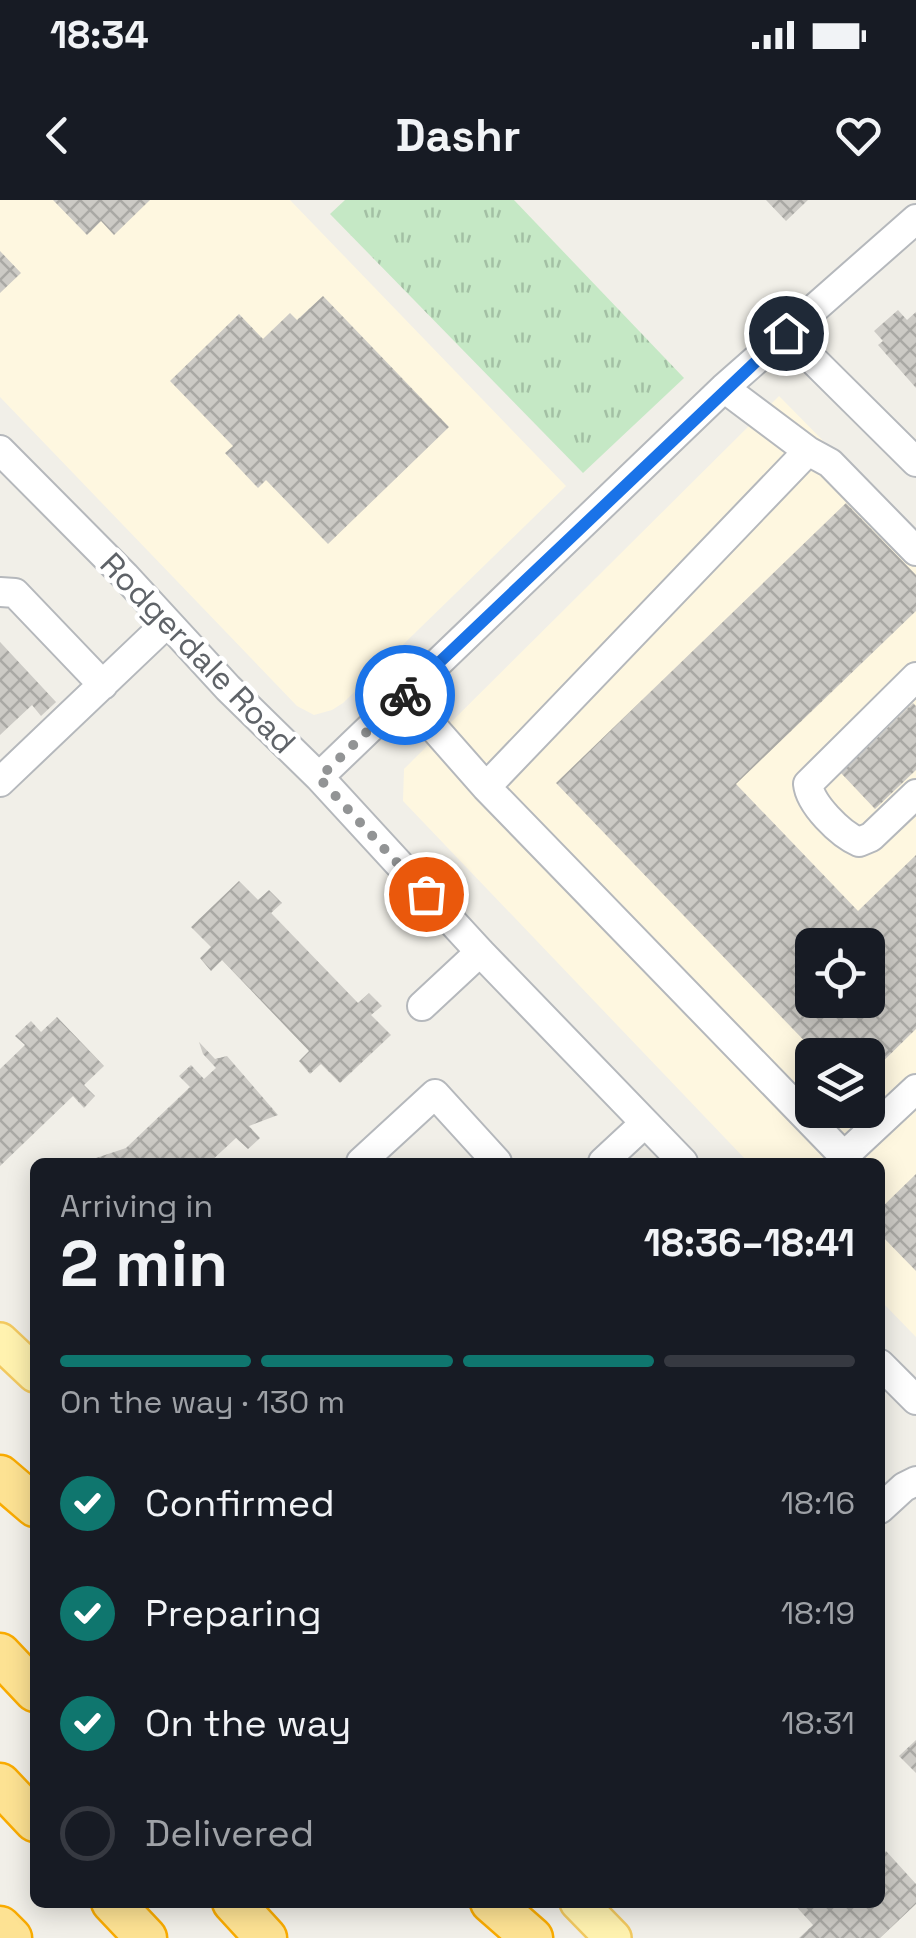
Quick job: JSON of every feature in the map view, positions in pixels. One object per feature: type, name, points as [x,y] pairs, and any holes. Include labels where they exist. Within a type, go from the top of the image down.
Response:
[{"type":"highway","points":[[0,1476],[30,1502]]},
{"type":"highway","points":[[0,1654],[30,1686]]},
{"type":"highway","points":[[0,1784],[30,1816]]},
{"type":"highway","points":[[118,1908],[146,1938]]},
{"type":"highway","points":[[238,1908],[266,1938]]},
{"type":"highway","points":[[498,1908],[532,1938]]},
{"type":"highway","points":[[0,1927],[11,1938]]},
{"type":"main road","points":[[0,1341],[30,1369]]},
{"type":"main road","points":[[584,1908],[613,1938]]},
{"type":"street","points":[[319,778],[724,388],[916,219]]},
{"type":"street","points":[[786,333],[916,462]]},
{"type":"street","points":[[724,388],[830,463],[916,551]]},
{"type":"street","name":"Rodgerdale Road","points":[[0,450],[319,778],[679,1158]]},
{"type":"street","points":[[486,787],[808,451]]},
{"type":"street","points":[[8,592],[103,685]]},
{"type":"street","points":[[0,782],[168,623]]},
{"type":"street","points":[[916,677],[808,784],[809,795],[848,838],[859,842],[871,837],[916,794]]},
{"type":"street","points":[[405,695],[486,787],[840,1158]]},
{"type":"street","points":[[422,1006],[480,952]]},
{"type":"street","points":[[842,1158],[916,1089]]},
{"type":"street","points":[[374,1158],[435,1094],[493,1158]]},
{"type":"street","points":[[607,1158],[645,1124]]},
{"type":"street","points":[[885,1369],[916,1400]]},
{"type":"street","points":[[885,1504],[916,1481]]},
{"type":"shaded area","points":[[0,200],[290,200],[566,486],[343,703],[314,715],[297,706],[0,397]]},
{"type":"shaded area","points":[[779,396],[916,535],[916,1337],[885,1305],[885,1158],[744,1158],[403,801],[404,769]]},
{"type":"green space","points":[[345,200],[514,200],[684,378],[583,473],[330,214]]},
{"type":"building","points":[[53,200],[150,200],[114,235],[101,221],[87,235]]},
{"type":"building","points":[[766,200],[808,200],[786,221]]},
{"type":"building","points":[[0,251],[21,273],[0,293]]},
{"type":"building","points":[[323,296],[449,427],[328,544],[266,480],[258,488],[225,453],[233,446],[170,381],[239,314],[263,339],[290,313],[297,320]]},
{"type":"building","points":[[898,310],[907,320],[916,312],[916,388],[878,345],[883,341],[874,331]]},
{"type":"building","points":[[846,503],[916,575],[916,611],[736,784],[858,911],[916,855],[916,1029],[885,1059],[885,1038],[802,1038],[556,783]]},
{"type":"building","points":[[0,642],[56,702],[41,716],[32,705],[0,735]]},
{"type":"building","points":[[913,703],[916,770],[875,809],[841,773]]},
{"type":"building","points":[[239,881],[258,900],[269,890],[282,903],[271,913],[358,1003],[369,993],[382,1006],[371,1015],[391,1035],[340,1083],[321,1064],[310,1074],[299,1061],[309,1051],[222,960],[211,971],[200,958],[211,947],[191,927]]},
{"type":"building","points":[[57,1017],[104,1066],[84,1085],[95,1096],[84,1108],[73,1096],[0,1166],[0,1069],[25,1045],[15,1036],[31,1021],[41,1032]]},
{"type":"building","points":[[199,1042],[215,1059],[227,1056],[278,1115],[249,1126],[260,1138],[248,1149],[236,1138],[214,1158],[96,1158],[126,1148],[190,1087],[179,1076],[191,1065],[204,1079],[216,1068],[203,1054]]},
{"type":"building","points":[[916,1174],[916,1271],[885,1239],[885,1204]]},
{"type":"building","points":[[916,1740],[916,1773],[899,1756]]},
{"type":"building","points":[[885,1852],[916,1884],[916,1904],[880,1938],[799,1938],[813,1925],[797,1908],[885,1908]]},
{"type":"way so far","points":[[405,695],[319,778],[426,894]]},
{"type":"route","points":[[405,695],[786,333]]}]
